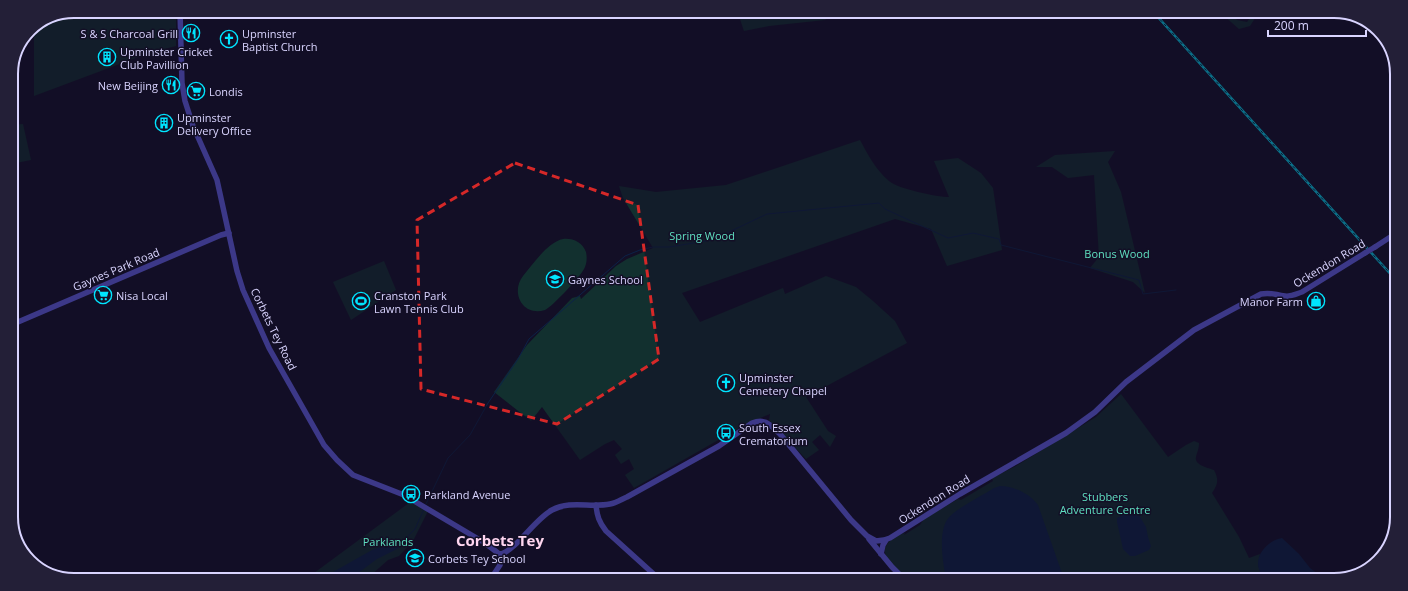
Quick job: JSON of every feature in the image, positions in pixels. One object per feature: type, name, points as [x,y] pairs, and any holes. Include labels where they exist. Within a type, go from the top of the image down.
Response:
[{"type":"main road","name":"Corbets Tey Road","points":[[180,18],[182,83],[185,101],[193,126],[217,180],[237,271],[243,290],[269,348],[324,445],[353,475],[404,495],[501,554]]},
{"type":"main road","name":"Gaynes Park Road","points":[[18,322],[221,235],[229,233]]},
{"type":"main road","name":"Ockendon Road","points":[[886,540],[960,494],[1066,433],[1107,402],[1126,382],[1194,330],[1261,294],[1277,293],[1284,296],[1291,296],[1302,292],[1390,237]]},
{"type":"main road","points":[[495,573],[500,566],[501,554],[510,549],[544,515],[552,510],[574,504],[611,504],[627,497],[719,446],[752,423],[762,421],[766,422],[780,434],[851,520],[867,536],[898,573]]},
{"type":"main road","points":[[596,505],[596,514],[606,531],[652,573]]},
{"type":"main road","points":[[867,536],[876,541],[886,540]]},
{"type":"main road","points":[[881,554],[886,540]]},
{"type":"highlighted area","points":[[515,163],[638,205],[659,359],[557,424],[421,389],[417,220]]},
{"type":"green space","points":[[74,18],[176,18],[176,46],[149,53],[34,96],[34,34],[52,22]]},
{"type":"green space","points":[[740,18],[827,18],[825,20],[769,26],[744,31]]},
{"type":"green space","points":[[1226,18],[1235,18],[1247,22],[1250,18],[1255,18],[1250,26],[1239,29]]},
{"type":"green space","points":[[18,124],[23,124],[31,160],[18,163]]},
{"type":"green space","name":"Spring Wood","points":[[860,140],[884,177],[894,184],[909,190],[949,197],[934,161],[958,158],[981,173],[993,188],[1002,250],[947,266],[931,229],[895,219],[682,293],[700,322],[783,288],[785,294],[826,276],[856,287],[895,321],[907,343],[806,397],[828,431],[836,436],[830,447],[820,435],[812,442],[819,450],[806,459],[769,420],[770,414],[750,422],[634,488],[625,475],[634,469],[629,459],[621,464],[615,455],[622,449],[614,440],[580,460],[542,407],[531,421],[494,392],[527,345],[572,298],[580,296],[581,299],[616,266],[627,259],[653,248],[623,198],[619,186],[656,192],[726,185]]},
{"type":"green space","name":"Bonus Wood","points":[[1115,151],[1108,162],[1121,192],[1145,293],[1133,282],[1090,268],[1099,257],[1094,175],[1068,178],[1052,167],[1036,167],[1055,155]]},
{"type":"green space","points":[[570,239],[580,243],[586,252],[585,267],[573,283],[548,308],[537,311],[530,310],[525,307],[518,296],[519,283],[523,276],[546,249],[557,241]]},
{"type":"green space","name":"Cranston Park Lawn Tennis Club","points":[[384,261],[396,290],[351,320],[333,282]]},
{"type":"green space","name":"Stubbers Adventure Centre","points":[[1121,394],[1168,457],[1194,441],[1199,443],[1196,460],[1202,466],[1214,470],[1217,477],[1217,482],[1212,493],[1239,537],[1249,558],[1260,554],[1258,565],[1261,573],[901,573],[887,558],[885,548],[889,541],[893,538],[905,533],[904,535],[920,525],[924,519],[958,499],[961,500],[993,481],[992,478],[1016,466],[1096,417]]},
{"type":"green space","name":"Parklands","points":[[413,500],[429,509],[413,541],[399,556],[388,560],[373,573],[314,573]]},
{"type":"water","points":[[1000,486],[1011,487],[1021,491],[1035,501],[1038,505],[1062,573],[945,573],[942,541],[944,526],[947,520],[956,511],[994,488]]},
{"type":"water","points":[[1133,510],[1137,512],[1146,527],[1151,546],[1149,550],[1135,556],[1130,556],[1123,549],[1117,518]]},
{"type":"water","points":[[1282,538],[1299,554],[1310,568],[1317,573],[1260,573],[1258,566],[1262,551],[1273,541]]},
{"type":"water","points":[[397,541],[400,544],[399,548],[377,559],[358,573],[331,573],[372,550]]},
{"type":"waterway","points":[[426,504],[448,458],[470,435],[488,403],[518,359],[529,339],[625,256],[640,250],[712,240],[767,214],[879,203],[885,209],[948,238],[973,233],[999,239],[1001,245],[1139,280],[1143,294],[1176,290]]},
{"type":"waterway","points":[[399,545],[415,529],[424,509]]},
{"type":"railway","points":[[1159,18],[1390,273]]},
{"type":"place","name":"S & S Charcoal Grill","points":[[191,33]]},
{"type":"place","name":"Upminster Baptist Church","points":[[229,39]]},
{"type":"place","name":"Upminster Cricket Club Pavillion","points":[[107,57]]},
{"type":"place","name":"New Beijing","points":[[171,85]]},
{"type":"place","name":"Londis","points":[[196,91]]},
{"type":"place","name":"Upminster Delivery Office","points":[[164,123]]},
{"type":"place","name":"Gaynes School","points":[[555,279]]},
{"type":"place","name":"Nisa Local","points":[[103,295]]},
{"type":"place","name":"Cranston Park Lawn Tennis Club","points":[[361,301]]},
{"type":"place","name":"Manor Farm","points":[[1316,301]]},
{"type":"place","name":"Upminster Cemetery Chapel","points":[[726,383]]},
{"type":"place","name":"South Essex Crematorium","points":[[726,433]]},
{"type":"place","name":"Parkland Avenue","points":[[411,494]]},
{"type":"place","name":"Corbets Tey School","points":[[415,558]]},
{"type":"district","name":"Corbets Tey","points":[[500,540]]}]
